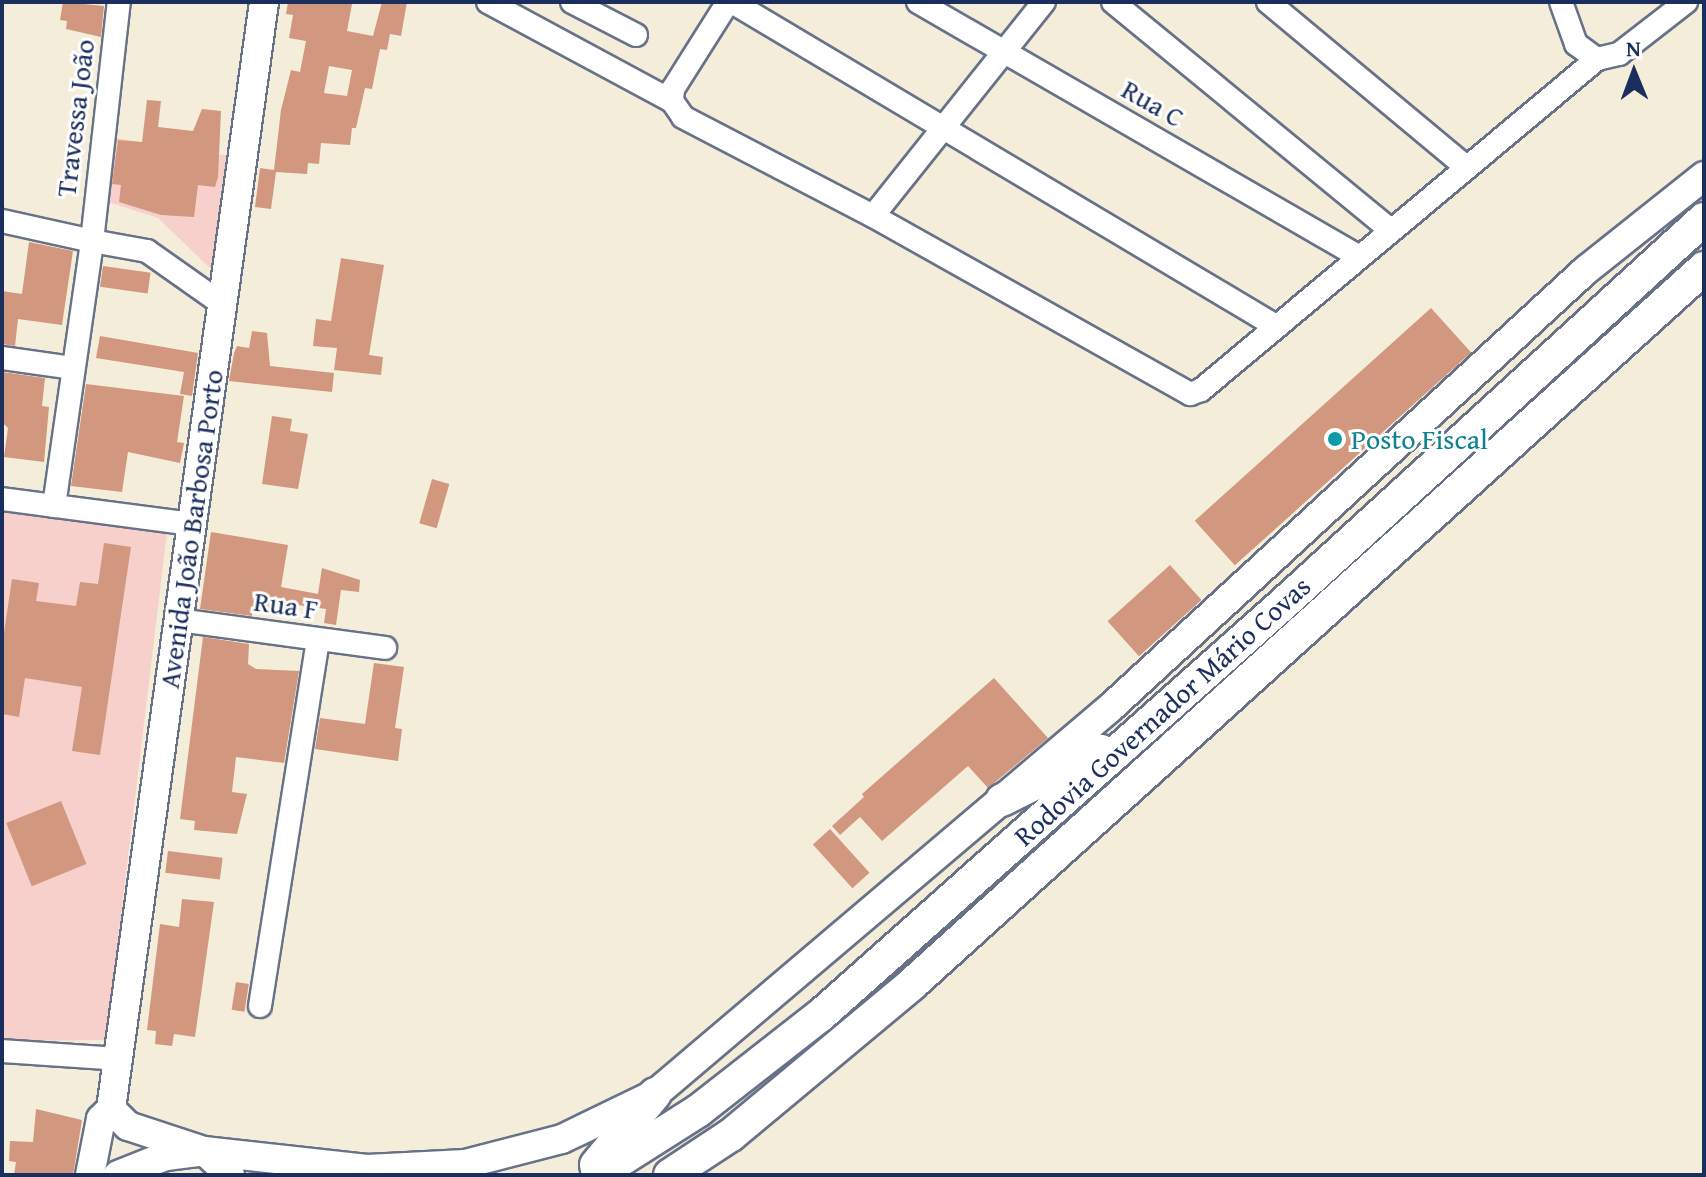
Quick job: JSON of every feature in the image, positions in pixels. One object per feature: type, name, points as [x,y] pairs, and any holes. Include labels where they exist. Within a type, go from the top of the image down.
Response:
[{"type":"highway","name":"Rodovia Governador Mário Covas","points":[[597,1175],[698,1111],[821,1015],[1139,732],[1704,219]]},
{"type":"highway","name":"Rodovia Governador Mário Covas","points":[[670,1175],[731,1135],[901,993],[1704,268]]},
{"type":"highway","points":[[1002,800],[1139,732]]},
{"type":"highway","points":[[588,1175],[655,1094]]},
{"type":"main road","name":"Avenida João Barbosa Porto","points":[[90,1175],[101,1119],[111,1109],[264,2]]},
{"type":"main road","points":[[111,1109],[128,1126],[204,1151],[367,1169],[454,1165],[562,1139],[655,1094],[1225,607],[1586,270],[1704,176]]},
{"type":"main road","points":[[118,1175],[166,1156],[204,1151]]},
{"type":"main road","points":[[204,1151],[230,1175]]},
{"type":"street","name":"Travessa João","points":[[54,506],[92,241],[119,2]]},
{"type":"street","points":[[488,2],[512,7],[672,101],[683,117],[873,216],[1179,391],[1201,390],[1274,325],[1597,59],[1619,54],[1686,2]]},
{"type":"street","points":[[572,2],[636,35]]},
{"type":"street","points":[[672,101],[673,89],[730,2],[1274,325]]},
{"type":"street","name":"Rua C","points":[[918,2],[1358,256]]},
{"type":"street","points":[[873,216],[1044,2]]},
{"type":"street","points":[[1113,2],[1391,230]]},
{"type":"street","points":[[1268,2],[1467,168]]},
{"type":"street","points":[[1561,2],[1576,44],[1597,59]]},
{"type":"street","points":[[2,221],[147,251],[222,304]]},
{"type":"street","points":[[2,358],[73,368]]},
{"type":"street","points":[[2,499],[192,524]]},
{"type":"street","name":"Rua F","points":[[179,620],[385,648]]},
{"type":"street","points":[[260,1006],[318,640]]},
{"type":"street","points":[[2,1051],[118,1060]]},
{"type":"shaded area","points":[[109,137],[230,156],[211,269],[158,218],[102,200]]},
{"type":"shaded area","points":[[2,509],[167,532],[106,1040],[2,1041]]},
{"type":"building","points":[[63,2],[104,6],[101,37],[66,29],[67,21],[60,20]]},
{"type":"building","points":[[288,2],[352,4],[347,31],[373,36],[382,2],[407,2],[401,36],[390,34],[387,50],[380,49],[372,89],[365,88],[350,145],[321,143],[319,164],[308,163],[307,174],[276,172],[271,209],[255,207],[260,168],[274,170],[281,110],[291,70],[300,72],[306,41],[289,38],[293,15],[286,14]],"holes":[[[329,66],[352,70],[347,96],[324,93]]]},
{"type":"building","points":[[147,100],[161,101],[158,127],[193,131],[202,109],[221,111],[218,177],[215,187],[198,185],[194,217],[161,215],[119,202],[121,185],[112,184],[118,140],[142,142]]},
{"type":"building","points":[[29,242],[73,251],[62,325],[18,319],[15,346],[2,344],[2,291],[22,294]]},
{"type":"building","points":[[341,258],[384,265],[369,355],[383,357],[381,375],[334,370],[337,348],[313,346],[316,319],[331,321]]},
{"type":"building","points":[[103,266],[151,273],[148,293],[100,287]]},
{"type":"building","name":"Posto Fiscal","points":[[1431,308],[1471,353],[1235,565],[1195,521]]},
{"type":"building","points":[[252,331],[267,333],[270,366],[334,373],[332,392],[229,381],[237,346],[249,348]]},
{"type":"building","points":[[100,336],[198,353],[192,396],[180,394],[184,372],[96,358]]},
{"type":"building","points":[[2,372],[45,378],[42,406],[49,407],[44,462],[4,457],[8,428],[2,422]]},
{"type":"building","points":[[86,384],[184,396],[177,442],[184,443],[180,463],[128,452],[122,492],[71,486]]},
{"type":"building","points":[[272,416],[292,419],[290,431],[308,434],[298,489],[262,484]]},
{"type":"building","points":[[432,479],[449,484],[437,528],[419,523]]},
{"type":"building","points":[[211,532],[288,545],[281,587],[318,594],[322,568],[360,580],[359,592],[341,590],[336,625],[324,623],[326,609],[298,605],[297,610],[278,607],[277,614],[252,610],[252,616],[200,609]]},
{"type":"building","points":[[104,543],[131,547],[100,755],[72,751],[82,687],[25,678],[19,717],[2,714],[2,646],[12,579],[39,583],[36,601],[76,606],[80,582],[98,584]]},
{"type":"building","points":[[1170,565],[1201,600],[1139,656],[1108,621]]},
{"type":"building","points":[[203,637],[249,644],[248,664],[256,669],[299,671],[284,763],[236,757],[232,792],[247,794],[237,834],[194,830],[195,821],[180,819]]},
{"type":"building","points":[[374,663],[404,667],[395,728],[402,729],[398,761],[315,749],[320,718],[365,724]]},
{"type":"building","points":[[994,678],[1048,738],[988,788],[968,766],[882,841],[860,817],[840,835],[832,826],[864,797],[862,794]]},
{"type":"building","points":[[61,801],[86,864],[32,886],[6,823]]},
{"type":"building","points":[[830,829],[869,873],[852,888],[813,844]]},
{"type":"building","points":[[168,851],[223,858],[220,880],[165,873]]},
{"type":"building","points":[[182,899],[214,902],[195,1037],[174,1034],[172,1046],[155,1044],[156,1031],[147,1030],[160,924],[179,927]]},
{"type":"building","points":[[236,982],[249,984],[244,1012],[232,1010]]},
{"type":"building","points":[[36,1109],[82,1120],[73,1175],[14,1175],[16,1162],[9,1161],[10,1141],[33,1142]]},
{"type":"place","name":"Posto Fiscal","points":[[1335,439]]}]
